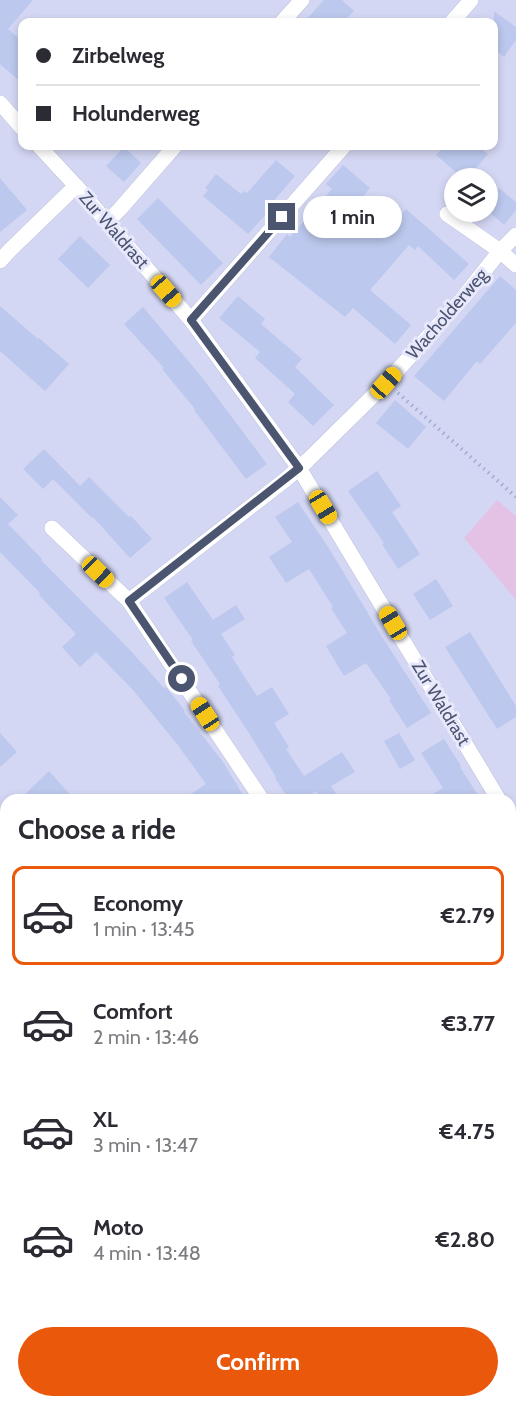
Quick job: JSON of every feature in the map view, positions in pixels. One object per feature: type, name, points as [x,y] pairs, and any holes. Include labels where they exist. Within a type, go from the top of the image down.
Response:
[{"type":"street","points":[[286,18],[302,0]]},
{"type":"street","points":[[455,18],[471,0]]},
{"type":"street","points":[[0,103],[18,123]]},
{"type":"street","name":"Zur Waldrast","points":[[43,150],[191,320],[299,468],[495,794]]},
{"type":"street","points":[[107,222],[172,150]]},
{"type":"street","points":[[191,320],[340,150]]},
{"type":"street","points":[[0,261],[76,186]]},
{"type":"street","points":[[458,222],[516,265]]},
{"type":"street","name":"Wacholderweg","points":[[129,601],[299,468],[386,383],[516,235]]},
{"type":"street","points":[[52,528],[129,601],[258,794]]},
{"type":"path","points":[[386,383],[516,497]]},
{"type":"shaded area","points":[[0,0],[516,0],[516,794],[0,794]]},
{"type":"shaded area","points":[[497,500],[516,516],[516,600],[464,538]]},
{"type":"building","points":[[0,0],[33,0],[8,29],[18,38],[18,80],[0,64]]},
{"type":"building","points":[[324,0],[342,0],[354,11],[347,18],[308,18]]},
{"type":"building","points":[[494,11],[516,27],[516,40],[504,57],[498,52],[498,18],[494,18]]},
{"type":"building","points":[[121,150],[127,150],[141,163],[124,182],[106,166]]},
{"type":"building","points":[[440,150],[483,150],[488,154],[476,168],[451,168],[436,155]]},
{"type":"building","points":[[276,160],[295,176],[248,234],[203,196],[208,190],[205,188],[216,174],[241,194],[244,191],[247,193]]},
{"type":"building","points":[[343,165],[370,188],[350,212],[381,238],[406,209],[469,264],[454,280],[418,246],[415,250],[409,245],[370,290],[411,325],[395,344],[353,308],[345,317],[269,257],[287,234],[290,237],[332,189],[326,184]]},
{"type":"building","points":[[0,178],[27,210],[0,232]]},
{"type":"building","points":[[498,189],[516,202],[516,210],[504,225],[498,220]]},
{"type":"building","points":[[158,198],[223,263],[201,285],[137,219]]},
{"type":"building","points":[[80,236],[110,265],[88,288],[58,259]]},
{"type":"building","points":[[500,276],[516,290],[516,323],[480,364],[477,361],[444,401],[414,376]]},
{"type":"building","points":[[238,296],[265,319],[261,324],[302,359],[295,367],[334,405],[313,426],[288,402],[295,394],[255,358],[260,352],[219,318]]},
{"type":"building","points":[[0,306],[69,364],[45,391],[0,351]]},
{"type":"building","points":[[143,307],[201,376],[267,464],[246,479],[195,409],[162,369],[164,368],[124,324]]},
{"type":"building","points":[[395,400],[426,427],[408,449],[376,423]]},
{"type":"building","points":[[44,449],[80,486],[89,477],[152,539],[130,558],[93,517],[53,479],[43,489],[23,469]]},
{"type":"building","points":[[377,471],[401,506],[392,512],[420,554],[398,569],[382,544],[384,543],[348,491]]},
{"type":"building","points":[[0,497],[18,515],[8,524],[164,688],[166,687],[223,762],[242,794],[191,794],[206,784],[177,744],[133,690],[96,652],[80,667],[62,647],[76,634],[0,552]]},
{"type":"building","points":[[298,502],[431,713],[407,728],[389,700],[391,699],[366,663],[344,676],[326,646],[347,633],[309,569],[286,583],[269,557],[292,542],[275,517]]},
{"type":"building","points":[[436,579],[453,606],[430,620],[413,594]]},
{"type":"building","points":[[187,582],[213,620],[236,605],[245,619],[221,634],[235,655],[232,657],[257,696],[272,687],[289,714],[274,723],[289,747],[286,749],[304,776],[342,752],[355,772],[331,786],[336,794],[318,794],[316,791],[312,794],[285,794],[218,686],[220,684],[191,641],[193,640],[164,598]]},
{"type":"building","points":[[470,632],[516,706],[516,717],[497,729],[445,647]]},
{"type":"building","points":[[0,733],[17,752],[0,767]]},
{"type":"building","points":[[399,733],[415,760],[400,769],[384,741]]},
{"type":"building","points":[[444,739],[477,794],[432,794],[443,788],[421,753]]},
{"type":"building","points":[[49,771],[70,794],[25,794]]},
{"type":"route","points":[[182,679],[129,601],[299,468],[191,320],[282,217]]}]
